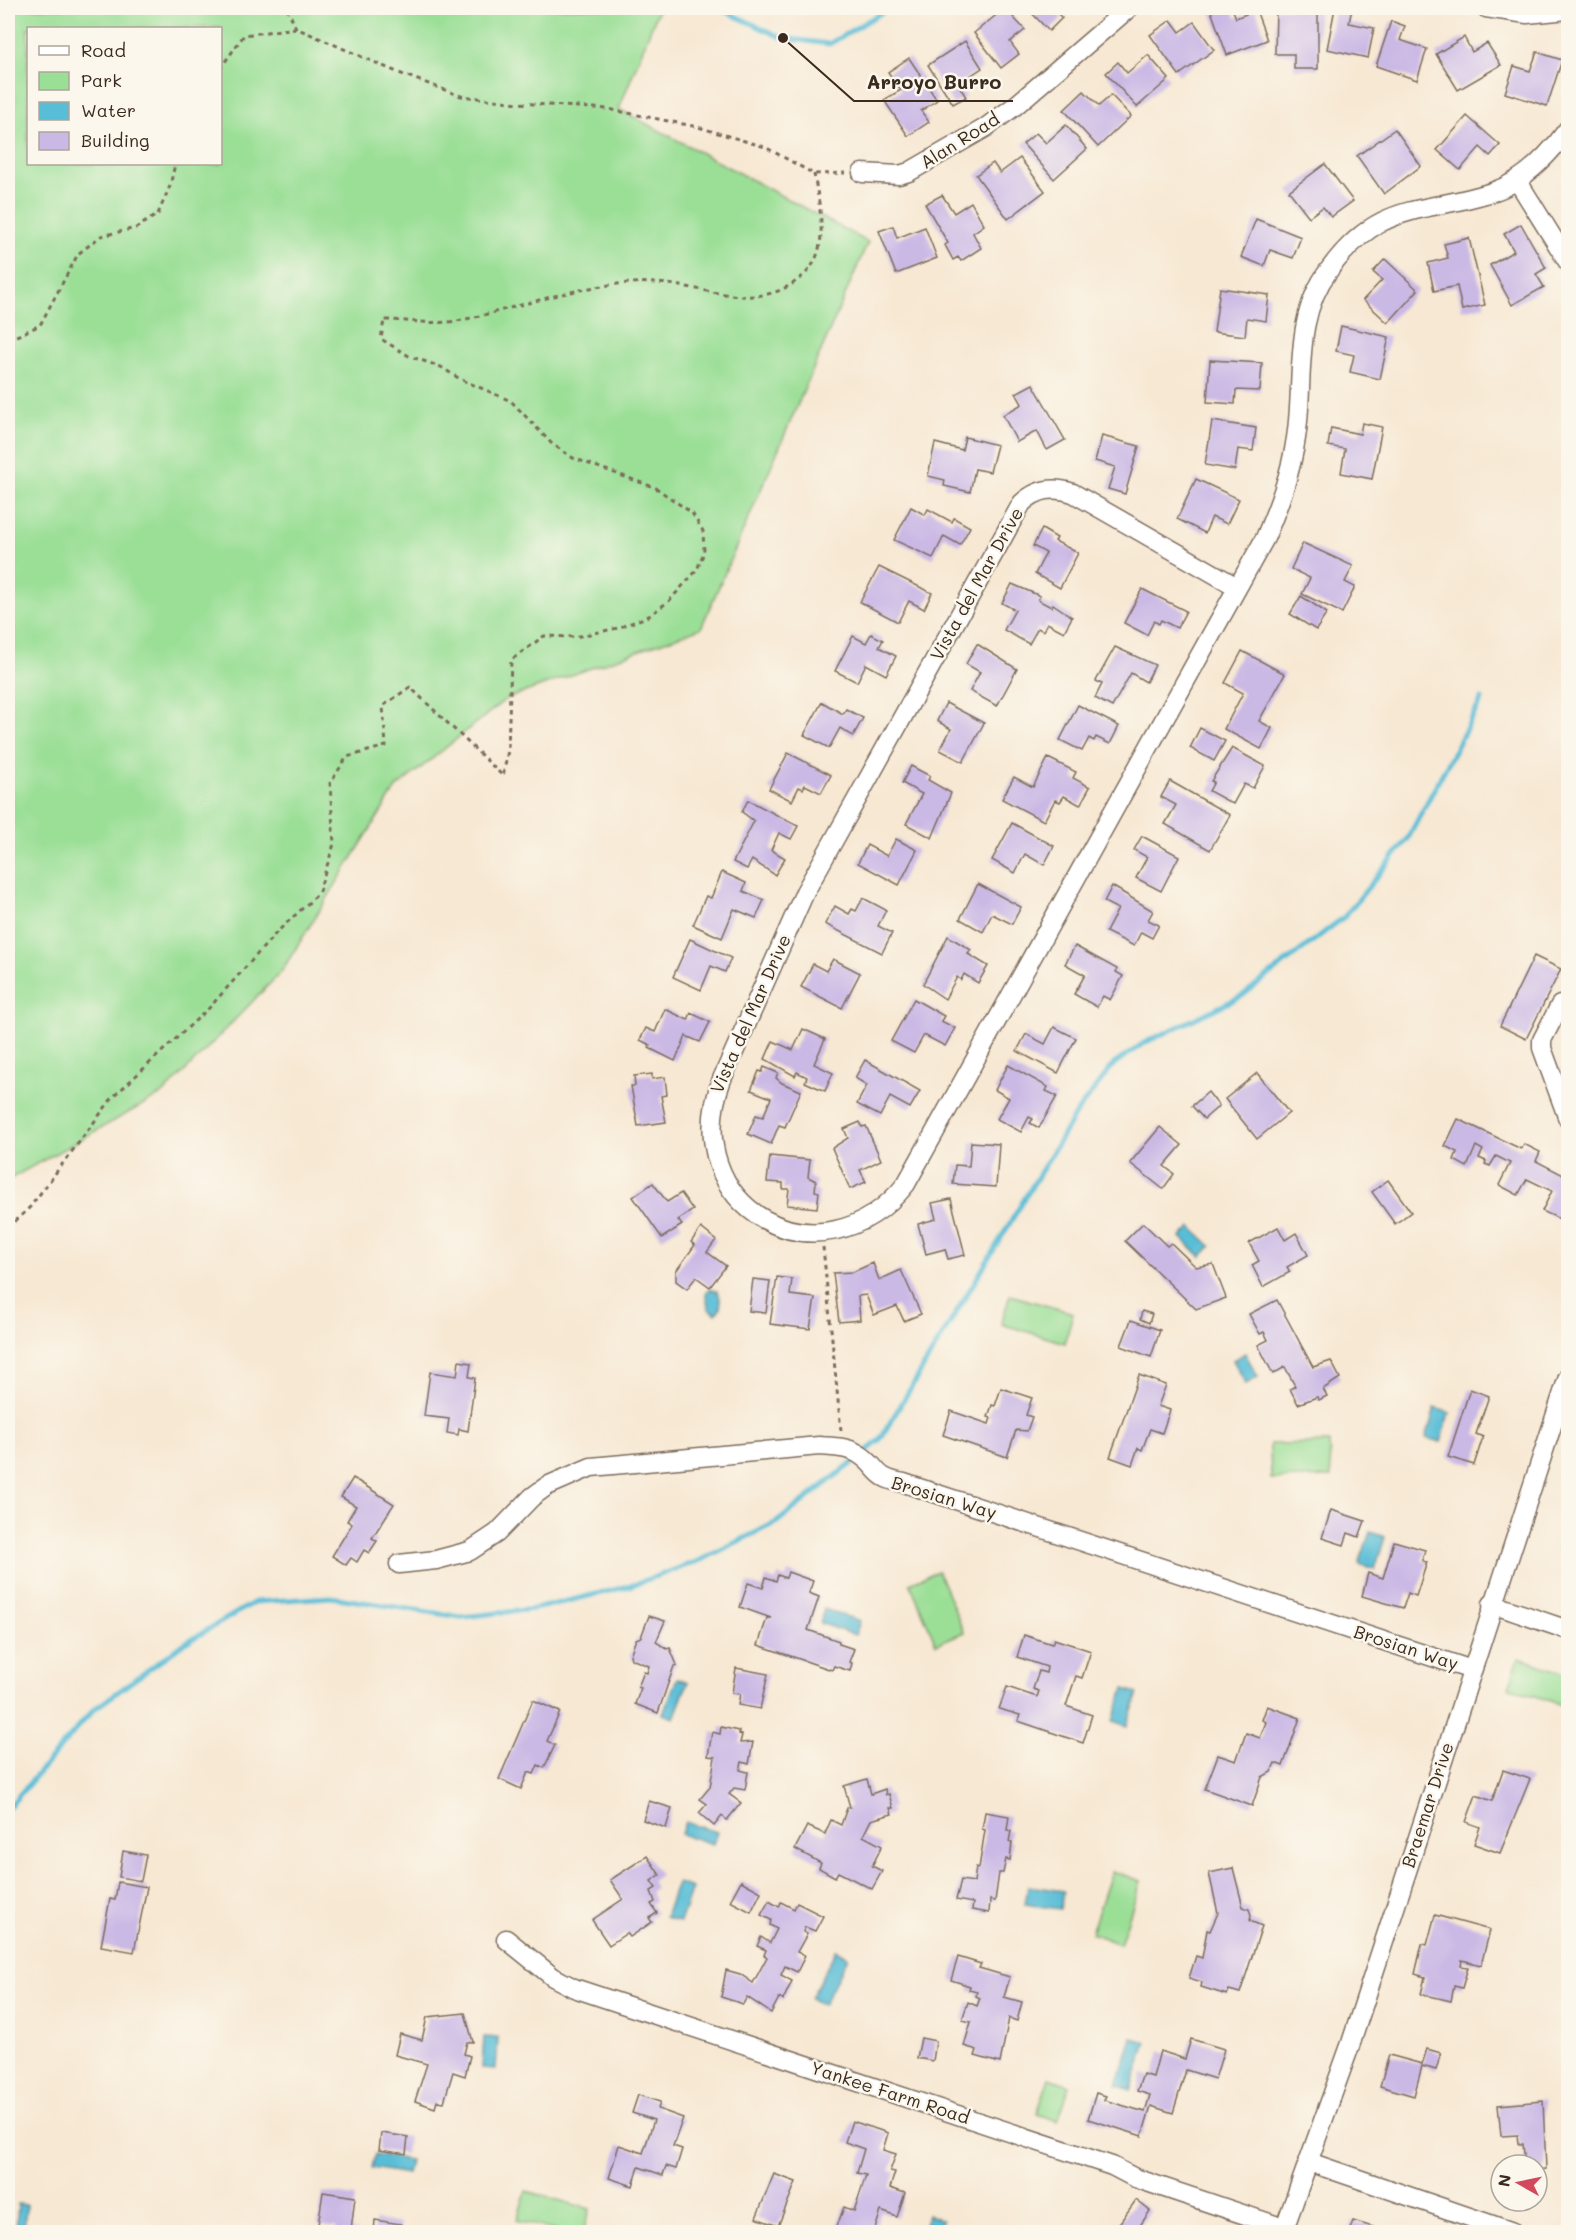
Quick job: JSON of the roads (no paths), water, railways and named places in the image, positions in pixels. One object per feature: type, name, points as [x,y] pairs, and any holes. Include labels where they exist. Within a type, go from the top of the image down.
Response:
[{"type":"street","name":"Alan Road","points":[[862,173],[899,175],[909,172],[984,128],[1015,106],[1130,8]]},
{"type":"street","points":[[1486,8],[1527,14],[1569,10]]},
{"type":"street","name":"Vista del Mar Drive","points":[[1237,588],[1062,490],[1040,491],[1030,495],[1015,512],[805,892],[713,1101],[710,1134],[714,1156],[722,1176],[735,1195],[759,1217],[801,1232],[821,1233],[845,1229],[875,1215],[892,1201],[906,1184],[1265,538],[1282,498],[1297,435],[1305,321],[1312,300],[1327,271],[1348,246],[1373,226],[1392,216],[1413,208],[1492,192],[1516,180],[1534,168],[1569,129]]},
{"type":"street","points":[[1516,180],[1569,262]]},
{"type":"street","points":[[1560,1005],[1542,1040],[1542,1048],[1569,1119]]},
{"type":"street","name":"Braemar Drive","points":[[1284,2230],[1309,2162],[1569,1377]]},
{"type":"street","name":"Brosian Way","points":[[399,1564],[436,1560],[470,1551],[497,1533],[547,1486],[591,1467],[819,1446],[843,1448],[861,1456],[878,1475],[886,1480],[904,1483],[1472,1670]]},
{"type":"street","points":[[1492,1604],[1569,1630]]},
{"type":"street","name":"Yankee Farm Road","points":[[506,1939],[553,1977],[574,1988],[1101,2163],[1146,2182],[1284,2230]]},
{"type":"street","points":[[1309,2162],[1513,2232]]},
{"type":"water","points":[[1191,1227],[1211,1246],[1201,1257],[1181,1237]]},
{"type":"water","points":[[709,1289],[717,1291],[720,1297],[721,1303],[716,1314],[708,1308],[706,1293]]},
{"type":"water","points":[[1245,1353],[1258,1377],[1246,1384],[1233,1360]]},
{"type":"water","points":[[1435,1408],[1450,1413],[1441,1442],[1426,1438]]},
{"type":"water","points":[[1370,1532],[1385,1537],[1375,1569],[1359,1564]]},
{"type":"water","points":[[824,1609],[860,1621],[855,1635],[820,1623]]},
{"type":"water","points":[[677,1678],[688,1682],[674,1718],[663,1714]]},
{"type":"water","points":[[1124,1689],[1138,1693],[1127,1726],[1113,1721]]},
{"type":"water","points":[[685,1822],[717,1832],[713,1844],[681,1834]]},
{"type":"water","points":[[677,1883],[692,1888],[680,1922],[665,1917]]},
{"type":"water","points":[[1028,1886],[1063,1891],[1060,1909],[1025,1904]]},
{"type":"water","points":[[836,1950],[848,1957],[823,2005],[811,1998]]},
{"type":"water","points":[[484,2037],[498,2038],[496,2069],[482,2068]]},
{"type":"water","points":[[1132,2038],[1147,2042],[1131,2090],[1117,2085]]},
{"type":"water","points":[[375,2154],[410,2160],[407,2174],[372,2168]]},
{"type":"water","points":[[18,2204],[26,2205],[24,2232],[16,2232]]},
{"type":"water","points":[[928,2215],[942,2220],[938,2232],[923,2232]]},
{"type":"waterway","points":[[8,30],[16,8]]},
{"type":"waterway","points":[[718,8],[783,38],[829,44],[889,8]]},
{"type":"waterway","points":[[864,1453],[879,1441],[1076,1113],[1114,1064],[1144,1043],[1242,996],[1344,917],[1407,840],[1482,699]]},
{"type":"waterway","points":[[8,1808],[93,1710],[185,1643],[255,1602],[331,1597],[461,1617],[534,1609],[630,1586],[701,1560],[777,1522],[857,1459]]},
{"type":"place","name":"Arroyo Burro","points":[[783,38]]}]
